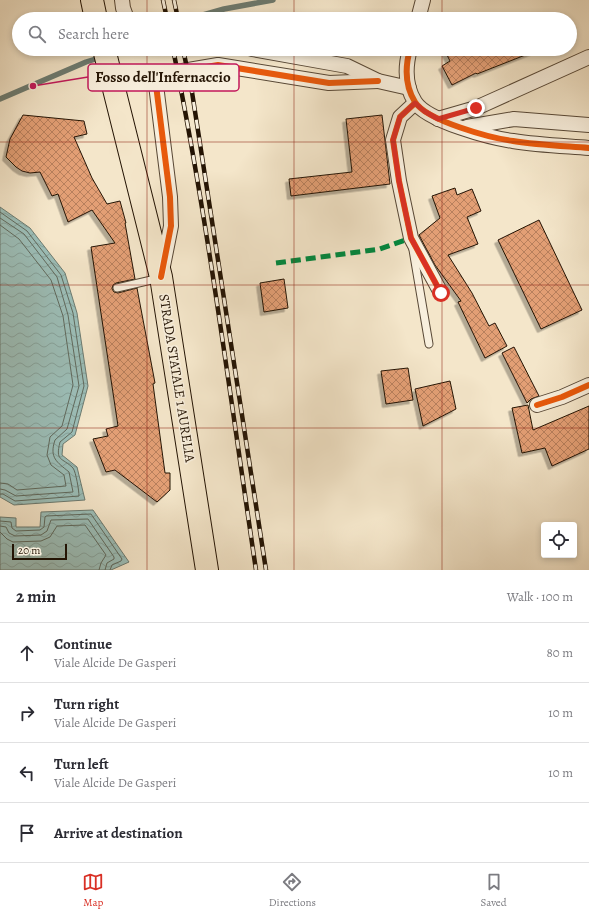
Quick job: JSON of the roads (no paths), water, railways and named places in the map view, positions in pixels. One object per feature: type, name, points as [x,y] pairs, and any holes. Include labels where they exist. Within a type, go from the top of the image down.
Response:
[{"type":"main road","points":[[92,0],[95,12]]},
{"type":"main road","name":"STRADA STATALE 1 AURELIA","points":[[106,56],[161,277],[207,570]]},
{"type":"street","points":[[420,12],[423,0]]},
{"type":"street","points":[[291,56],[347,66],[378,81],[409,88]]},
{"type":"street","points":[[409,56],[406,72],[409,88],[415,103],[424,111],[438,119],[461,128],[512,141],[589,148]]},
{"type":"street","points":[[438,119],[476,108],[589,58]]},
{"type":"street","points":[[161,277],[172,226],[170,197],[156,85],[159,75],[218,65],[329,83],[378,81]]},
{"type":"street","points":[[415,103],[400,117],[393,140],[399,181],[411,238],[441,293]]},
{"type":"street","points":[[461,128],[514,119],[589,125]]},
{"type":"street","points":[[536,405],[562,397],[589,385]]},
{"type":"lane","points":[[411,238],[429,344]]},
{"type":"lane","points":[[117,288],[161,277]]},
{"type":"water","points":[[0,207],[30,228],[65,273],[77,313],[88,386],[75,435],[63,444],[62,455],[77,467],[85,500],[14,505],[0,497]]},
{"type":"water","points":[[93,510],[129,562],[111,570],[0,570],[0,517],[16,518],[16,527],[40,527],[41,512]]},
{"type":"waterway","points":[[214,12],[273,0]]},
{"type":"waterway","points":[[0,99],[86,62],[102,57]]},
{"type":"railway","points":[[163,0],[166,12]]},
{"type":"railway","points":[[174,0],[177,12]]},
{"type":"railway","points":[[174,56],[186,114],[208,244],[256,570]]},
{"type":"railway","points":[[184,56],[192,92],[266,570]]},
{"type":"place","name":"Fosso dell'Infernaccio","points":[[33,86]]}]
